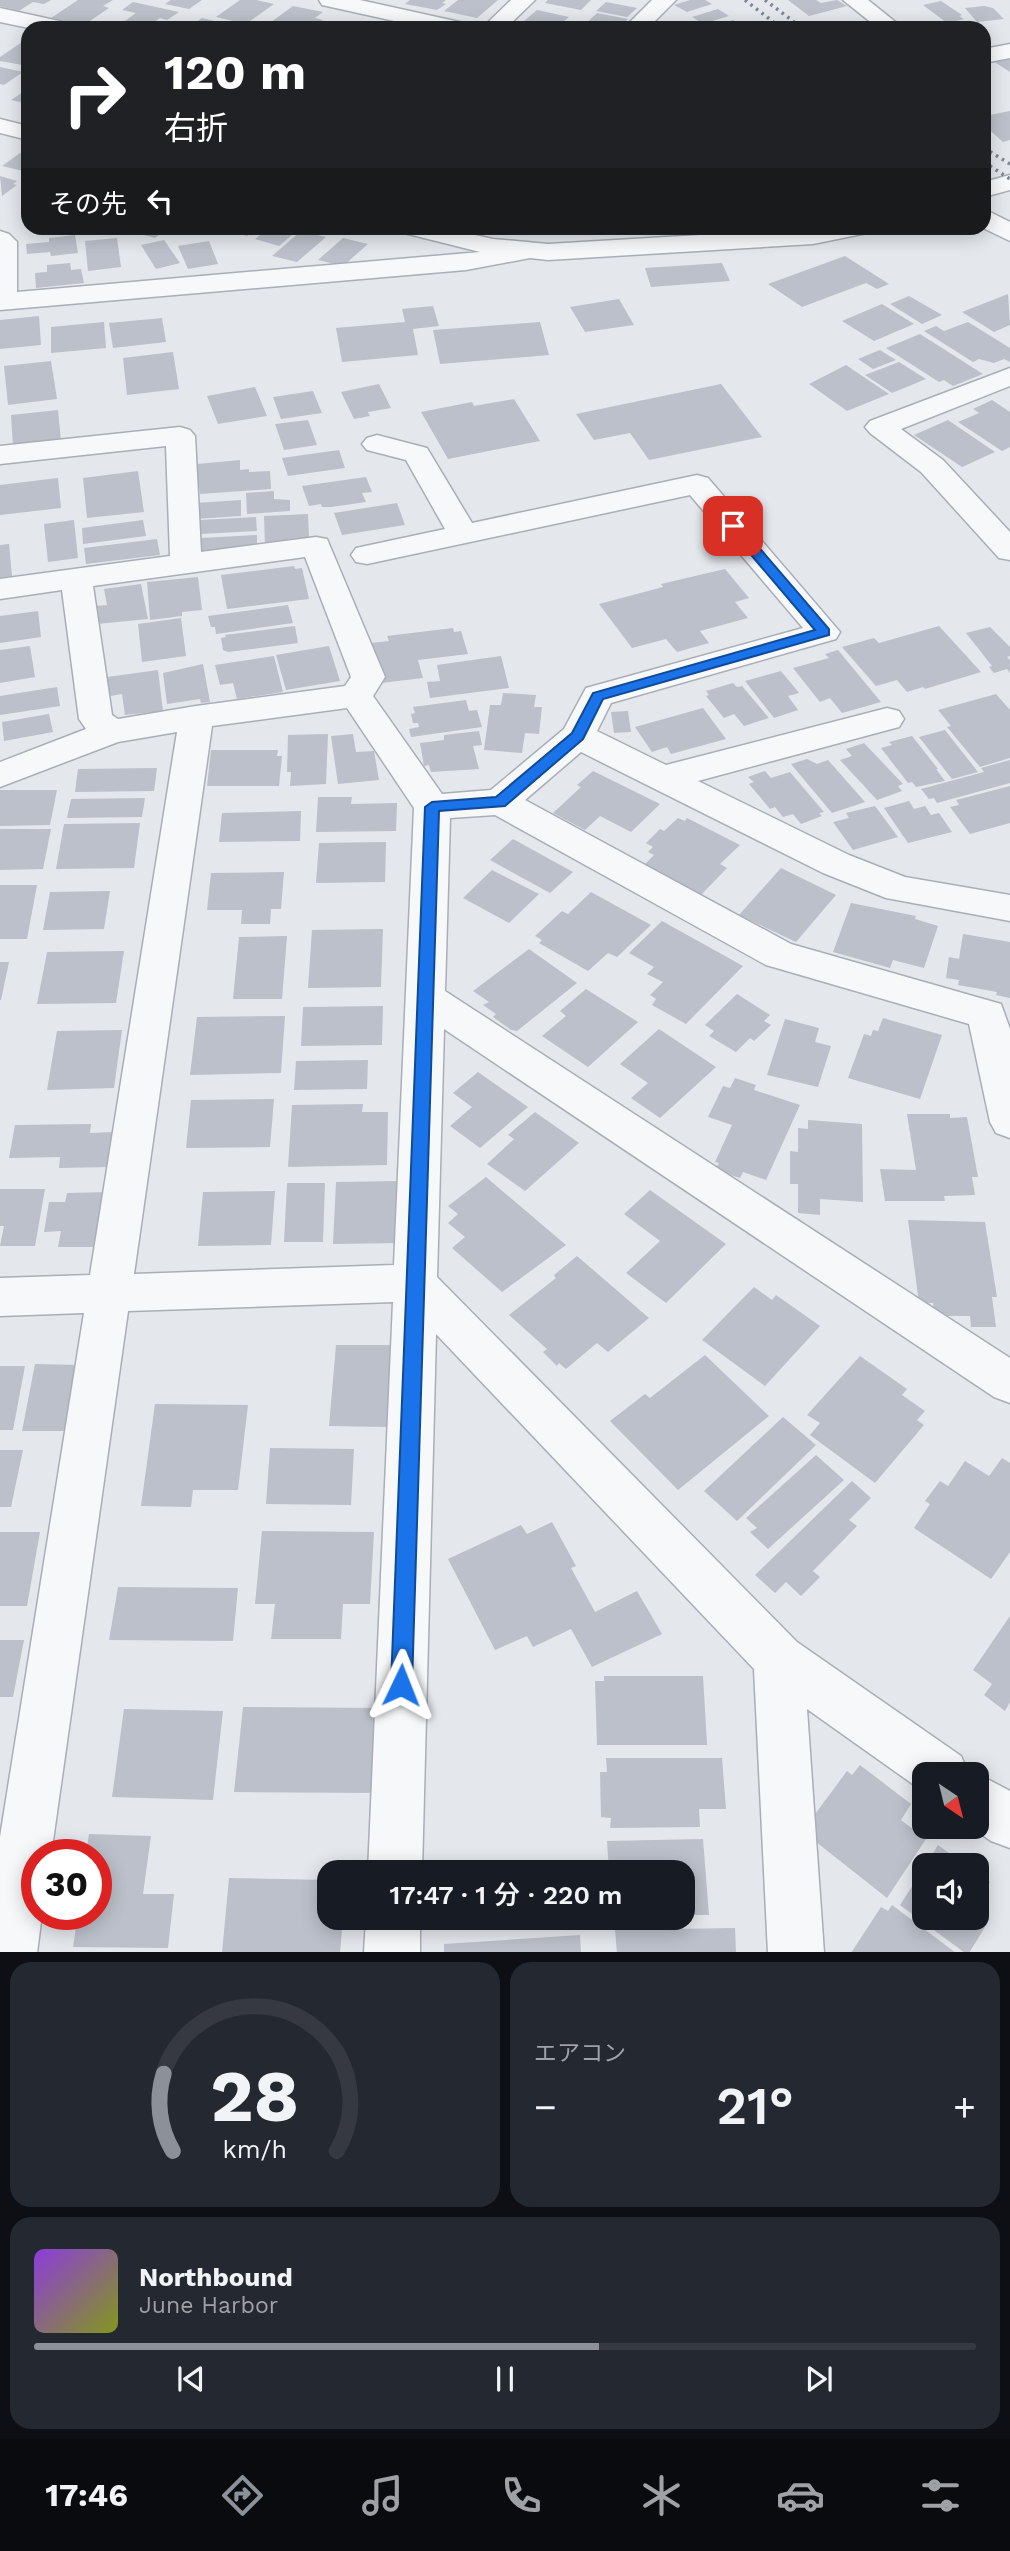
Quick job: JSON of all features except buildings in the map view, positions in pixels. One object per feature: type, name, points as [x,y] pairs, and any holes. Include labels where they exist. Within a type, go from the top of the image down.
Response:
[{"type":"street","points":[[330,0],[370,4],[431,21]]},
{"type":"street","points":[[501,21],[524,0]]},
{"type":"street","points":[[642,21],[665,0]]},
{"type":"street","points":[[854,0],[882,21]]},
{"type":"street","points":[[349,21],[370,4]]},
{"type":"street","points":[[0,15],[28,21]]},
{"type":"street","points":[[991,55],[1010,51]]},
{"type":"street","points":[[0,126],[21,131]]},
{"type":"street","points":[[991,188],[1010,182]]},
{"type":"street","points":[[991,222],[1010,233]]},
{"type":"street","points":[[445,235],[523,252]]},
{"type":"street","points":[[0,239],[4,242],[2,302],[466,262],[614,238],[819,235]]},
{"type":"street","points":[[1004,536],[932,466],[880,427],[1010,376]]},
{"type":"street","points":[[0,455],[180,436],[186,564]]},
{"type":"street","points":[[377,444],[417,454],[463,534]]},
{"type":"street","points":[[368,555],[697,484],[824,632],[598,696],[578,736],[500,802]]},
{"type":"street","points":[[0,589],[316,546],[369,677],[356,696],[111,732],[0,775]]},
{"type":"street","points":[[76,579],[96,719],[111,732]]},
{"type":"street","points":[[356,696],[432,807],[395,1860]]},
{"type":"street","points":[[9,1952],[196,718]]},
{"type":"street","points":[[663,778],[887,719]]},
{"type":"street","points":[[578,736],[836,864],[900,889],[1010,908]]},
{"type":"street","points":[[432,807],[500,802],[779,955],[988,1013],[1010,1122]]},
{"type":"street","points":[[425,997],[1010,1383]]},
{"type":"street","points":[[0,1297],[415,1283],[779,1659],[926,1762]]},
{"type":"street","points":[[779,1659],[796,1952]]},
{"type":"street","points":[[989,1807],[1010,1822]]},
{"type":"street","points":[[392,1952],[393,1930]]},
{"type":"railway","points":[[745,0],[772,21]]},
{"type":"railway","points":[[765,0],[793,21]]},
{"type":"railway","points":[[991,152],[1010,164]]},
{"type":"railway","points":[[991,167],[1010,179]]},
{"type":"route","points":[[401,1685],[432,807],[500,802],[578,736],[598,696],[824,632],[733,526]]}]
